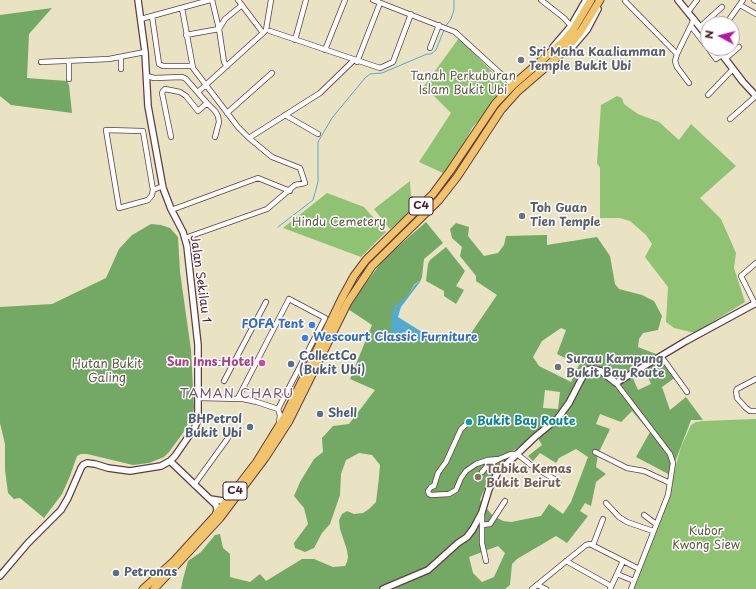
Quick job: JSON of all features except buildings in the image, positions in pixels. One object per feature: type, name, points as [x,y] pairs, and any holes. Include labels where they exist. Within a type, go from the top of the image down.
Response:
[{"type":"main road","name":"C4","points":[[558,52],[591,0]]},
{"type":"main road","name":"C4","points":[[154,589],[215,516],[256,463],[285,416],[354,276],[371,254],[433,194],[494,104],[513,84],[558,52],[581,31],[602,0]]},
{"type":"main road","name":"C4","points":[[143,589],[176,562],[225,512],[265,458],[289,421],[348,302],[372,266],[439,200],[457,177],[501,110],[537,68]]},
{"type":"main road","points":[[147,589],[176,562]]},
{"type":"main road","points":[[158,589],[176,562]]},
{"type":"street","name":"Jalan Sekilau 1","points":[[138,0],[145,52],[147,76],[146,93],[163,186],[171,209],[182,228],[185,238],[195,321],[198,363],[198,415],[196,427],[170,461]]},
{"type":"street","points":[[141,19],[211,0],[219,29],[224,62],[226,66]]},
{"type":"street","points":[[238,0],[263,33]]},
{"type":"street","points":[[198,92],[266,30],[271,0]]},
{"type":"street","points":[[295,40],[306,0]]},
{"type":"street","points":[[325,50],[345,0]]},
{"type":"street","points":[[373,0],[455,32],[513,84]]},
{"type":"street","points":[[542,0],[564,18],[571,26]]},
{"type":"street","name":"C4","points":[[537,68],[571,26],[586,0]]},
{"type":"street","name":"C4","points":[[537,68],[563,57],[582,36],[602,0]]},
{"type":"street","points":[[678,0],[700,27]]},
{"type":"street","points":[[688,12],[697,0]]},
{"type":"street","points":[[732,16],[744,0]]},
{"type":"street","points":[[625,1],[677,54]]},
{"type":"street","points":[[249,138],[315,96],[356,61],[380,3]]},
{"type":"street","points":[[186,36],[219,29],[225,19],[242,5]]},
{"type":"street","points":[[740,5],[756,14]]},
{"type":"street","points":[[712,16],[722,7]]},
{"type":"street","points":[[182,8],[192,66],[205,85],[249,138],[272,156],[300,168],[305,183],[298,184],[265,210],[185,238]]},
{"type":"street","points":[[270,31],[380,68],[393,62],[411,14]]},
{"type":"street","points":[[152,16],[160,66],[192,66]]},
{"type":"street","points":[[689,83],[675,64],[677,54],[694,19]]},
{"type":"street","points":[[430,48],[440,26]]},
{"type":"street","points":[[691,26],[700,38]]},
{"type":"street","points":[[41,62],[109,59],[145,52]]},
{"type":"street","points":[[714,56],[716,59],[724,57],[756,96],[730,119]]},
{"type":"street","points":[[121,57],[121,69]]},
{"type":"street","points":[[69,61],[69,79]]},
{"type":"street","points":[[708,95],[733,69]]},
{"type":"street","points":[[227,113],[272,73]]},
{"type":"street","points":[[147,76],[154,78],[182,77],[186,79],[218,116],[219,122],[215,137]]},
{"type":"street","points":[[171,137],[162,90],[165,89],[180,92],[186,96],[198,111],[207,103]]},
{"type":"street","points":[[285,116],[318,134]]},
{"type":"street","points":[[106,130],[143,132],[153,190],[152,195],[148,200],[119,208],[106,130]]},
{"type":"street","points":[[171,209],[258,178],[290,190]]},
{"type":"street","points":[[153,190],[163,186]]},
{"type":"street","points":[[616,383],[756,303],[742,276],[756,262]]},
{"type":"street","points":[[238,398],[289,299],[324,318],[278,410],[280,420],[277,429]]},
{"type":"street","points":[[224,381],[235,363],[266,302]]},
{"type":"street","points":[[661,356],[687,392]]},
{"type":"street","points":[[198,363],[235,363]]},
{"type":"street","points":[[383,589],[433,568],[458,543],[467,537],[482,512],[494,478],[498,472],[535,437],[558,418],[569,403],[584,374],[588,370],[592,369],[601,371],[616,383],[673,458],[674,462],[668,495],[631,589]]},
{"type":"street","points":[[756,379],[737,389],[736,391],[737,398],[746,408],[750,411],[756,411]]},
{"type":"street","points":[[198,398],[238,398],[257,402],[278,410]]},
{"type":"street","points":[[469,422],[461,429],[446,462],[438,473],[434,486],[428,491],[429,494],[449,494],[456,490],[464,475],[476,464],[488,460],[499,459]]},
{"type":"street","points":[[194,485],[228,438]]},
{"type":"street","points":[[595,452],[627,468],[644,471],[670,483]]},
{"type":"street","points":[[482,472],[488,465],[499,459],[511,454],[517,454],[530,465],[559,482]]},
{"type":"street","points":[[0,576],[28,543],[60,510],[68,498],[81,468],[87,463],[108,468],[130,470],[161,466],[170,461],[217,507],[215,516]]},
{"type":"street","points":[[209,499],[223,501],[231,496]]},
{"type":"street","points":[[482,525],[490,524],[505,501]]},
{"type":"street","points":[[606,503],[619,517],[627,522],[653,531]]},
{"type":"street","points":[[482,512],[482,543],[486,561]]},
{"type":"street","points":[[644,515],[656,524]]},
{"type":"street","points":[[532,589],[566,561],[591,545],[603,519]]},
{"type":"street","points":[[591,545],[639,569]]},
{"type":"street","points":[[566,561],[611,588],[623,561]]},
{"type":"street","points":[[617,574],[634,581]]},
{"type":"street","points":[[538,585],[546,589]]},
{"type":"green space","points":[[52,8],[29,34],[27,78],[67,81],[69,85],[72,113],[11,105],[0,96],[0,15]]},
{"type":"green space","name":"Tanah Perkuburan Islam Bukit Ubi","points":[[459,38],[508,88],[472,128],[454,162],[445,174],[419,162],[451,113],[424,86]]},
{"type":"green space","points":[[617,96],[622,98],[624,104],[638,114],[659,122],[679,140],[691,124],[736,166],[700,198],[721,219],[736,253],[734,268],[745,302],[695,333],[674,328],[666,322],[668,287],[645,257],[652,244],[646,235],[630,221],[620,218],[600,218],[600,168],[597,163],[601,105]]},
{"type":"green space","points":[[410,181],[411,197],[417,207],[390,229],[374,209]]},
{"type":"green space","name":"Hindu Cemetery","points":[[327,193],[364,207],[386,232],[361,257],[283,228]]},
{"type":"green space","points":[[426,222],[443,243],[424,259],[420,282],[419,281],[414,285],[403,301],[395,307],[400,335],[407,332],[416,341],[423,340],[423,337],[436,338],[451,333],[465,342],[497,295],[476,281],[476,276],[460,256],[462,247],[452,238],[450,229],[456,223],[469,227],[468,236],[484,256],[498,253],[504,245],[506,236],[547,235],[547,245],[597,237],[610,256],[615,284],[619,289],[642,295],[654,301],[662,316],[658,330],[643,333],[639,339],[638,347],[661,356],[676,377],[662,387],[670,410],[686,397],[703,420],[691,420],[675,462],[672,476],[636,457],[650,432],[632,411],[621,422],[600,414],[596,424],[610,429],[598,454],[596,467],[606,474],[596,482],[591,506],[585,503],[580,511],[588,516],[567,543],[556,536],[517,559],[512,564],[510,585],[505,589],[181,589],[188,561],[201,552],[215,535],[220,534],[223,548],[230,554],[230,577],[250,582],[260,574],[266,581],[302,559],[314,559],[333,567],[345,566],[348,557],[339,520],[342,514],[347,511],[354,514],[363,513],[376,502],[380,465],[372,455],[359,453],[346,460],[341,474],[340,495],[330,524],[322,533],[314,548],[305,552],[295,548],[294,543],[308,524],[304,508],[294,496],[300,482],[314,459],[323,452],[322,438],[333,426],[349,424],[375,390],[350,379],[372,325],[348,309],[384,259]],"holes":[[[561,328],[566,330],[557,354],[579,365],[571,382],[539,366],[533,357],[542,341]],[[645,370],[651,384],[638,390],[632,376]],[[545,390],[560,392],[558,409],[543,408]],[[536,435],[542,445],[528,456],[533,461],[540,453],[556,463],[559,458],[576,449],[588,457],[571,502],[563,514],[549,504],[541,516],[511,522],[503,521],[492,515],[480,500],[484,490],[513,451]],[[498,546],[505,553],[494,577],[482,582],[473,573],[469,557]]]},
{"type":"green space","name":"Hutan Bukit Galing","points":[[151,224],[170,228],[178,237],[180,272],[191,350],[194,407],[193,414],[183,433],[169,452],[164,457],[149,463],[133,465],[87,454],[77,456],[62,494],[44,518],[20,498],[14,499],[8,493],[5,470],[5,444],[0,423],[0,307],[52,304],[106,278],[119,249],[132,235]]},
{"type":"green space","points":[[446,247],[465,271],[456,286],[464,290],[456,304],[444,296],[444,291],[426,281],[428,264],[430,260]]},
{"type":"green space","name":"Kubor Kwong Siew","points":[[756,419],[756,589],[634,589],[661,518],[681,447],[691,425],[696,422],[703,421]]},
{"type":"water","points":[[419,281],[420,282],[401,307],[398,317],[422,332],[423,340],[416,341],[410,339],[406,332],[400,335],[400,337],[394,336],[391,330],[392,312]]},
{"type":"waterway","points":[[445,27],[451,19],[454,10],[454,0]]},
{"type":"waterway","points":[[278,227],[313,200],[318,182],[318,142],[332,118],[365,78],[370,74],[382,73],[427,54],[431,54],[436,50],[444,30]]},
{"type":"place","name":"Sri Maha Kaaliamman Temple Bukit Ubi","points":[[521,60]]},
{"type":"place","name":"Toh Guan Tien Temple","points":[[522,216]]},
{"type":"place","name":"FOFA Tent","points":[[312,325]]},
{"type":"place","name":"Wescourt Classic Furniture","points":[[305,338]]},
{"type":"place","name":"Sun Inns Hotel","points":[[262,363]]},
{"type":"place","name":"CollectCo (Bukit Ubi)","points":[[291,364]]},
{"type":"place","name":"Surau Kampung Bukit Bay Route","points":[[558,367]]},
{"type":"place","name":"Shell","points":[[320,414]]},
{"type":"place","name":"Bukit Bay Route","points":[[469,422]]},
{"type":"place","name":"BHPetrol Bukit Ubi","points":[[250,427]]},
{"type":"place","name":"Tabika Kemas Bukit Beirut","points":[[478,477]]},
{"type":"place","name":"Petronas","points":[[116,573]]},
{"type":"district","name":"TAMAN CHARU","points":[[237,394]]}]
